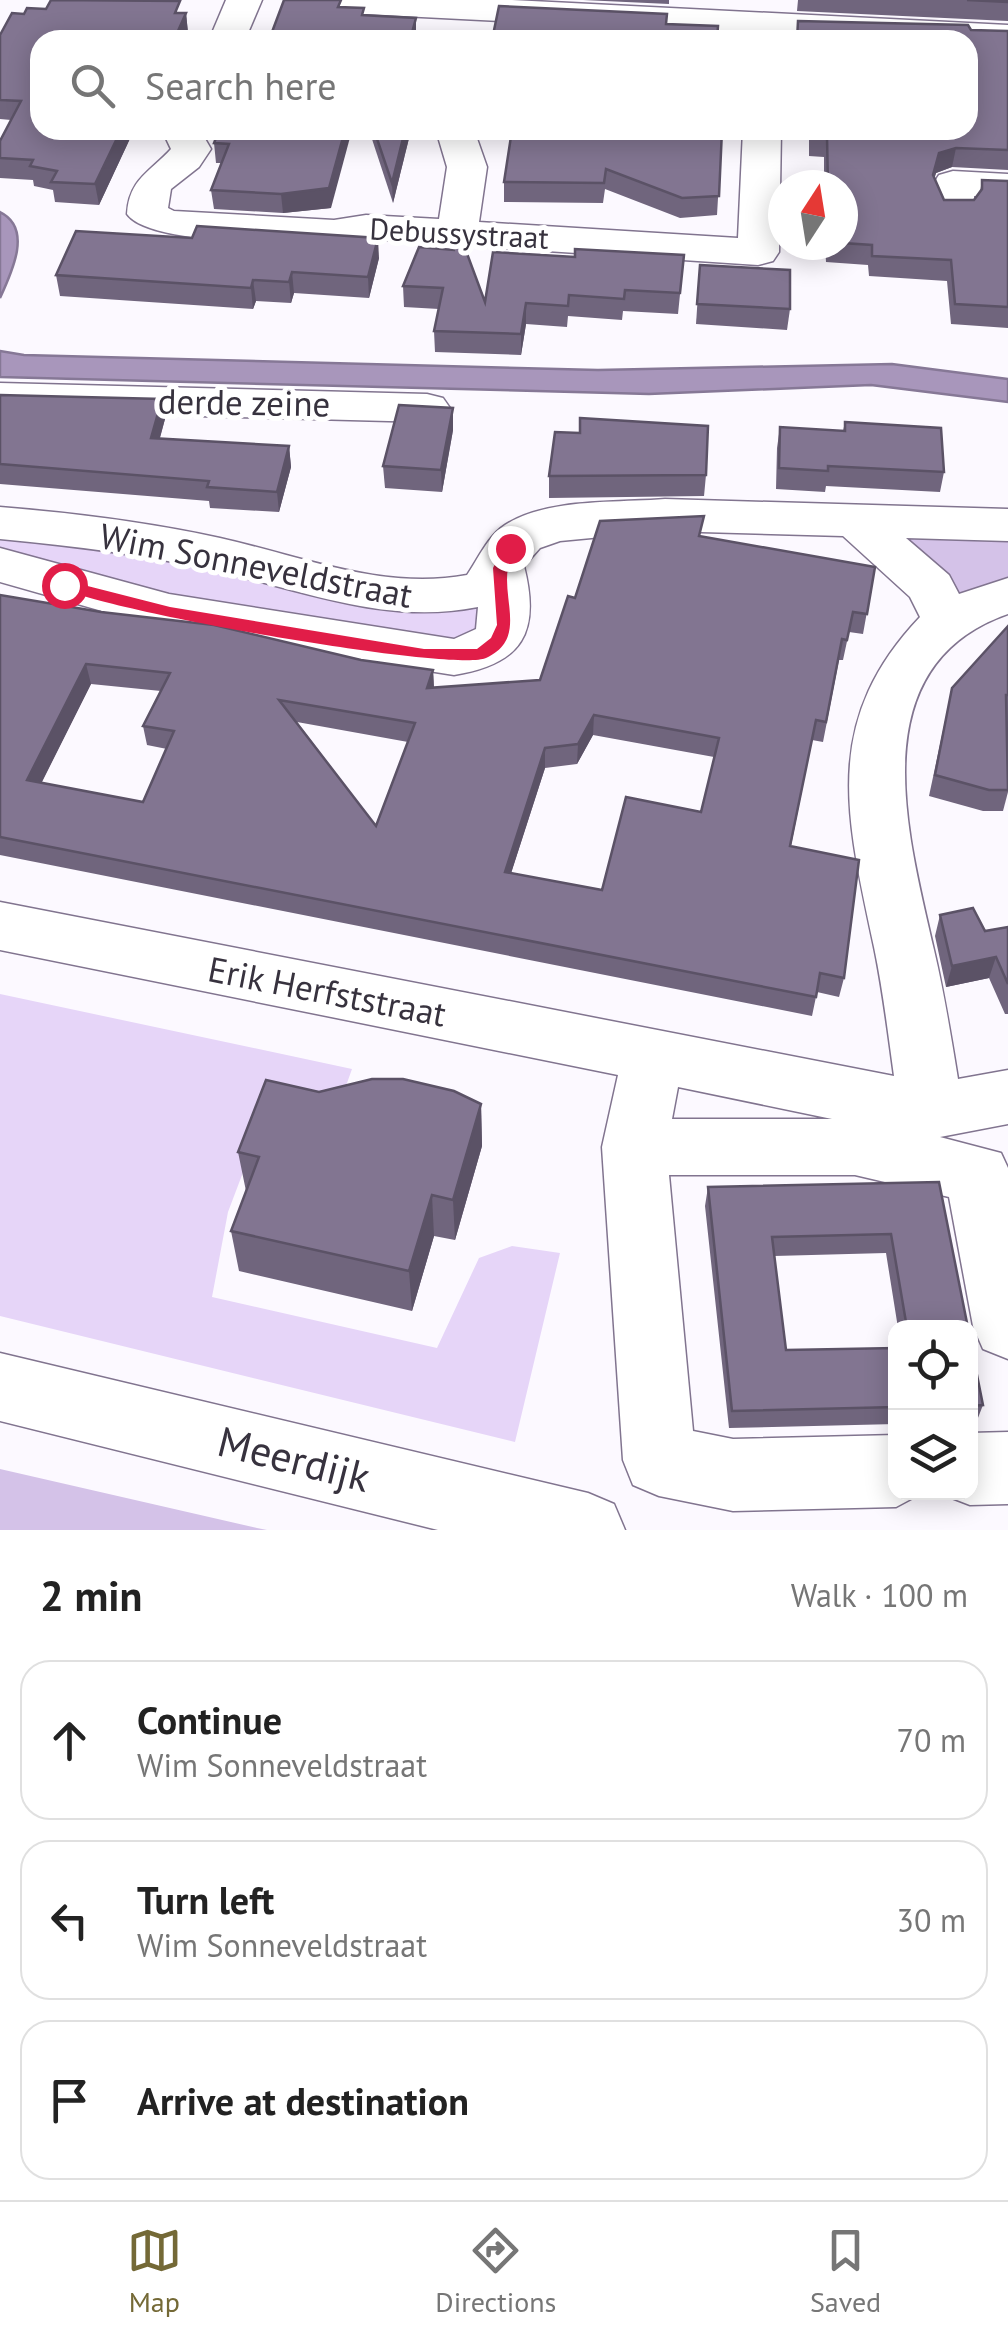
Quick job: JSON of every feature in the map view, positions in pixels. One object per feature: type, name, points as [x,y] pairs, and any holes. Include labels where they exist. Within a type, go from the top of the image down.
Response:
[{"type":"street","points":[[231,30],[244,0]]},
{"type":"street","points":[[303,0],[446,14],[712,10],[760,30]]},
{"type":"street","points":[[978,36],[1008,36]]},
{"type":"street","name":"Debussystraat","points":[[187,140],[191,148],[184,162],[160,175],[147,202],[148,214],[167,222],[334,232],[366,227],[758,252],[762,140]]},
{"type":"street","points":[[457,233],[468,167],[459,140]]},
{"type":"street","points":[[955,207],[953,183],[1008,186]]},
{"type":"street","name":"derde zeine","points":[[0,397],[427,408]]},
{"type":"street","name":"Wim Sonneveldstraat","points":[[0,523],[120,536],[255,562],[345,588],[418,600],[451,598],[484,589],[510,548],[523,536],[554,525],[665,515],[1008,525]]},
{"type":"street","points":[[854,519],[931,587],[947,620]]},
{"type":"street","name":"Wim Sonneveldstraat","points":[[0,566],[170,612],[454,656],[481,654],[497,641],[504,625],[500,568]]},
{"type":"street","points":[[1008,595],[947,620],[911,660],[892,697],[875,756],[874,797],[931,1112],[1008,1097]]},
{"type":"street","name":"Erik Herfststraat","points":[[0,926],[654,1058],[859,1123],[978,1174],[1008,1326]]},
{"type":"street","points":[[654,1058],[634,1147],[659,1460],[733,1475],[888,1471]]},
{"type":"street","name":"Erik Herfststraat","points":[[634,1147],[931,1112]]},
{"type":"street","name":"Meerdijk","points":[[0,1388],[588,1530]]},
{"type":"street","points":[[978,1469],[1008,1468]]},
{"type":"shaded area","points":[[0,212],[10,219],[18,239],[14,264],[0,298]]},
{"type":"shaded area","points":[[0,351],[24,355],[598,370],[892,364],[1008,379],[1008,402],[871,385],[649,394],[0,377]]},
{"type":"shaded area","points":[[894,533],[1008,535],[1008,583],[962,601]]},
{"type":"shaded area","points":[[0,534],[174,560],[371,608],[450,611],[489,603],[481,630],[449,644],[285,622],[0,555]]},
{"type":"shaded area","points":[[0,994],[352,1069],[332,1125],[267,1109],[228,1212],[212,1297],[437,1348],[479,1258],[512,1246],[560,1253],[515,1442],[0,1316]]},
{"type":"shaded area","points":[[0,1469],[257,1528],[267,1530],[0,1530]]},
{"type":"building","points":[[51,0],[180,1],[175,13],[186,13],[178,30],[30,30],[30,140],[116,140],[95,184],[51,182],[57,171],[30,166],[33,160],[0,158],[0,141],[21,101],[0,100],[0,35],[12,13],[24,14],[27,8],[46,9]]},
{"type":"building","points":[[284,0],[341,0],[338,7],[364,8],[362,15],[416,18],[413,30],[273,30]]},
{"type":"building","points":[[499,6],[667,14],[666,24],[718,26],[718,30],[494,30]]},
{"type":"building","points":[[798,21],[968,25],[971,30],[798,30]]},
{"type":"building","points":[[978,30],[1008,31],[1008,150],[956,148],[939,153],[933,175],[944,200],[974,200],[982,189],[982,180],[1008,181],[1008,307],[955,304],[951,260],[872,256],[872,245],[858,244],[858,170],[828,170],[827,140],[978,140]]},
{"type":"building","points":[[342,140],[329,188],[281,194],[211,190],[229,144],[214,143]]},
{"type":"building","points":[[377,140],[403,140],[392,183]]},
{"type":"building","points":[[510,140],[722,140],[719,196],[682,198],[606,169],[604,183],[504,182]]},
{"type":"building","points":[[197,226],[378,238],[368,277],[292,272],[289,282],[253,280],[251,288],[56,275],[76,231],[192,238]]},
{"type":"building","points":[[459,232],[485,302],[493,252],[575,257],[575,249],[684,255],[680,293],[625,290],[624,299],[569,295],[568,306],[526,303],[521,334],[434,331],[443,288],[403,286],[419,247],[454,250]]},
{"type":"building","points":[[700,265],[790,270],[790,309],[697,304]]},
{"type":"building","points":[[0,395],[162,399],[151,438],[289,446],[277,492],[207,487],[209,481],[0,464]]},
{"type":"building","points":[[399,405],[453,408],[441,470],[383,466]]},
{"type":"building","points":[[580,418],[708,426],[706,475],[549,476],[555,432],[580,433]]},
{"type":"building","points":[[845,422],[941,428],[944,472],[828,466],[828,471],[779,468],[780,427],[845,431]]},
{"type":"building","points":[[704,516],[699,536],[875,567],[867,614],[853,612],[847,640],[842,639],[826,722],[816,720],[790,846],[859,860],[844,978],[820,973],[816,997],[0,837],[0,595],[214,625],[361,660],[433,670],[427,688],[540,680],[568,596],[575,598],[600,521]],"holes":[[[86,664],[170,673],[143,726],[174,731],[143,802],[27,780]],[[279,700],[415,723],[376,826]],[[594,715],[719,738],[701,812],[626,797],[602,890],[505,872],[545,748],[578,744]]]},
{"type":"building","points":[[1008,626],[1008,790],[989,790],[935,775],[952,688]]},
{"type":"building","points":[[973,908],[985,931],[1008,927],[1008,984],[996,957],[952,966],[940,915]]},
{"type":"building","points":[[372,1079],[403,1079],[454,1091],[481,1104],[453,1200],[432,1195],[409,1271],[231,1231],[259,1157],[238,1152],[266,1080],[319,1092]]},
{"type":"building","points":[[939,1182],[966,1320],[906,1320],[891,1234],[772,1237],[786,1350],[888,1348],[888,1407],[732,1411],[708,1187]]},
{"type":"building","points":[[978,1380],[983,1405],[978,1405]]},
{"type":"route","points":[[64,585],[170,612],[424,655],[481,654],[497,641],[504,625],[500,568],[510,548]]}]
